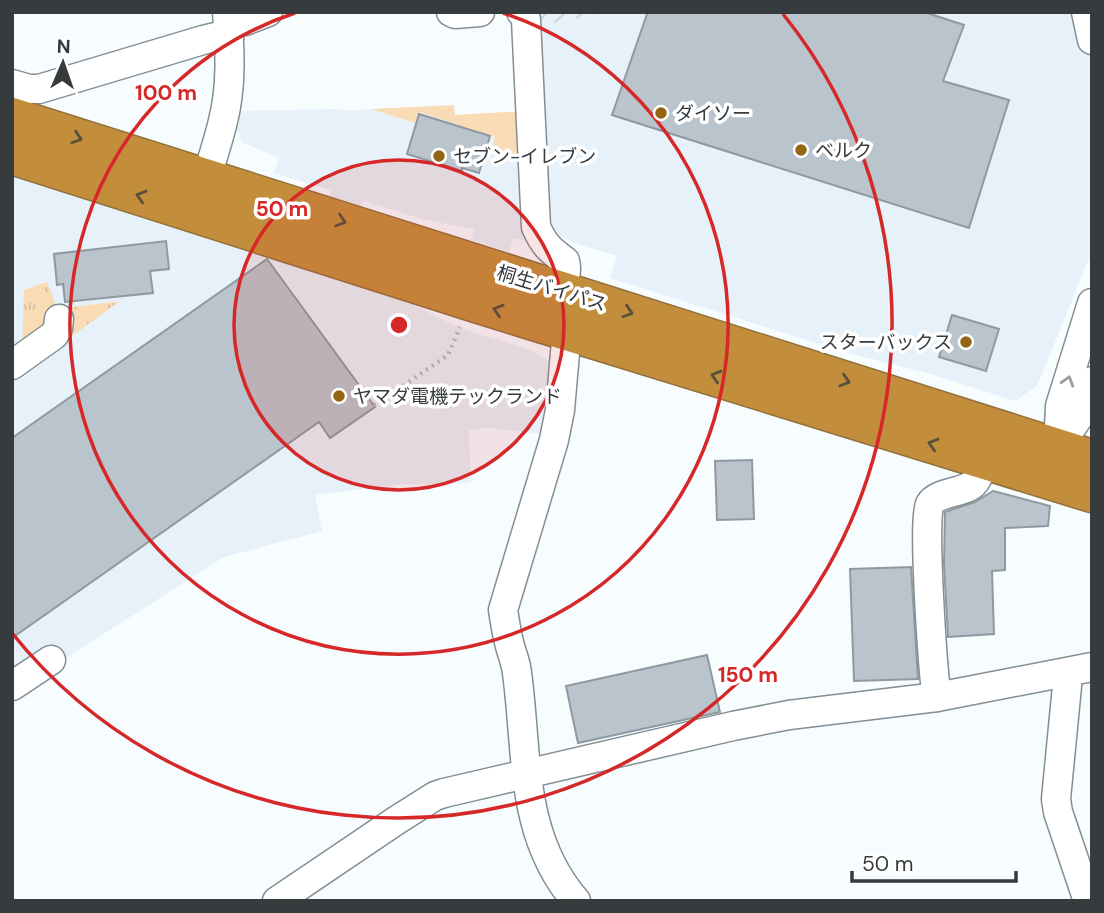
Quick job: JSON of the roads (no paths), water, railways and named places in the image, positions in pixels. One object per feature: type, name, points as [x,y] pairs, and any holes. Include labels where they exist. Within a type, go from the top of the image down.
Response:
[{"type":"highway","name":"桐生バイパス","points":[[14,96],[200,196],[479,304],[985,460],[1066,462]]},
{"type":"highway","name":"桐生バイパス","points":[[12,155],[200,196],[560,290],[1066,462],[1092,493]]},
{"type":"street","points":[[14,96],[29,89],[39,89],[215,37],[228,24],[246,21],[268,12]]},
{"type":"street","points":[[452,12],[480,12]]},
{"type":"street","points":[[522,12],[526,20],[536,227],[549,250],[565,261],[567,267],[560,290]]},
{"type":"street","points":[[1086,12],[1092,40]]},
{"type":"street","points":[[200,196],[224,118],[229,75],[228,24]]},
{"type":"street","points":[[1066,462],[1060,405],[1092,303]]},
{"type":"street","points":[[12,365],[54,335],[59,319]]},
{"type":"street","points":[[567,330],[560,410],[554,440],[503,610],[517,670],[526,774],[533,814],[547,856],[576,901]]},
{"type":"street","points":[[1066,462],[1092,381]]},
{"type":"street","points":[[937,697],[927,536],[929,504],[934,499],[973,484],[985,460]]},
{"type":"street","points":[[12,687],[51,660]]},
{"type":"street","points":[[277,901],[435,796],[444,793],[685,736],[789,715],[937,697],[1079,670]]},
{"type":"street","points":[[1079,670],[1067,686],[1056,799],[1088,901]]},
{"type":"place","name":"ダイソー","points":[[661,113]]},
{"type":"place","name":"ベルク","points":[[801,150]]},
{"type":"place","name":"セブン-イレブン","points":[[439,156]]},
{"type":"place","name":"スターバックス","points":[[966,342]]},
{"type":"place","name":"ヤマダ電機テックランド","points":[[339,396]]}]
